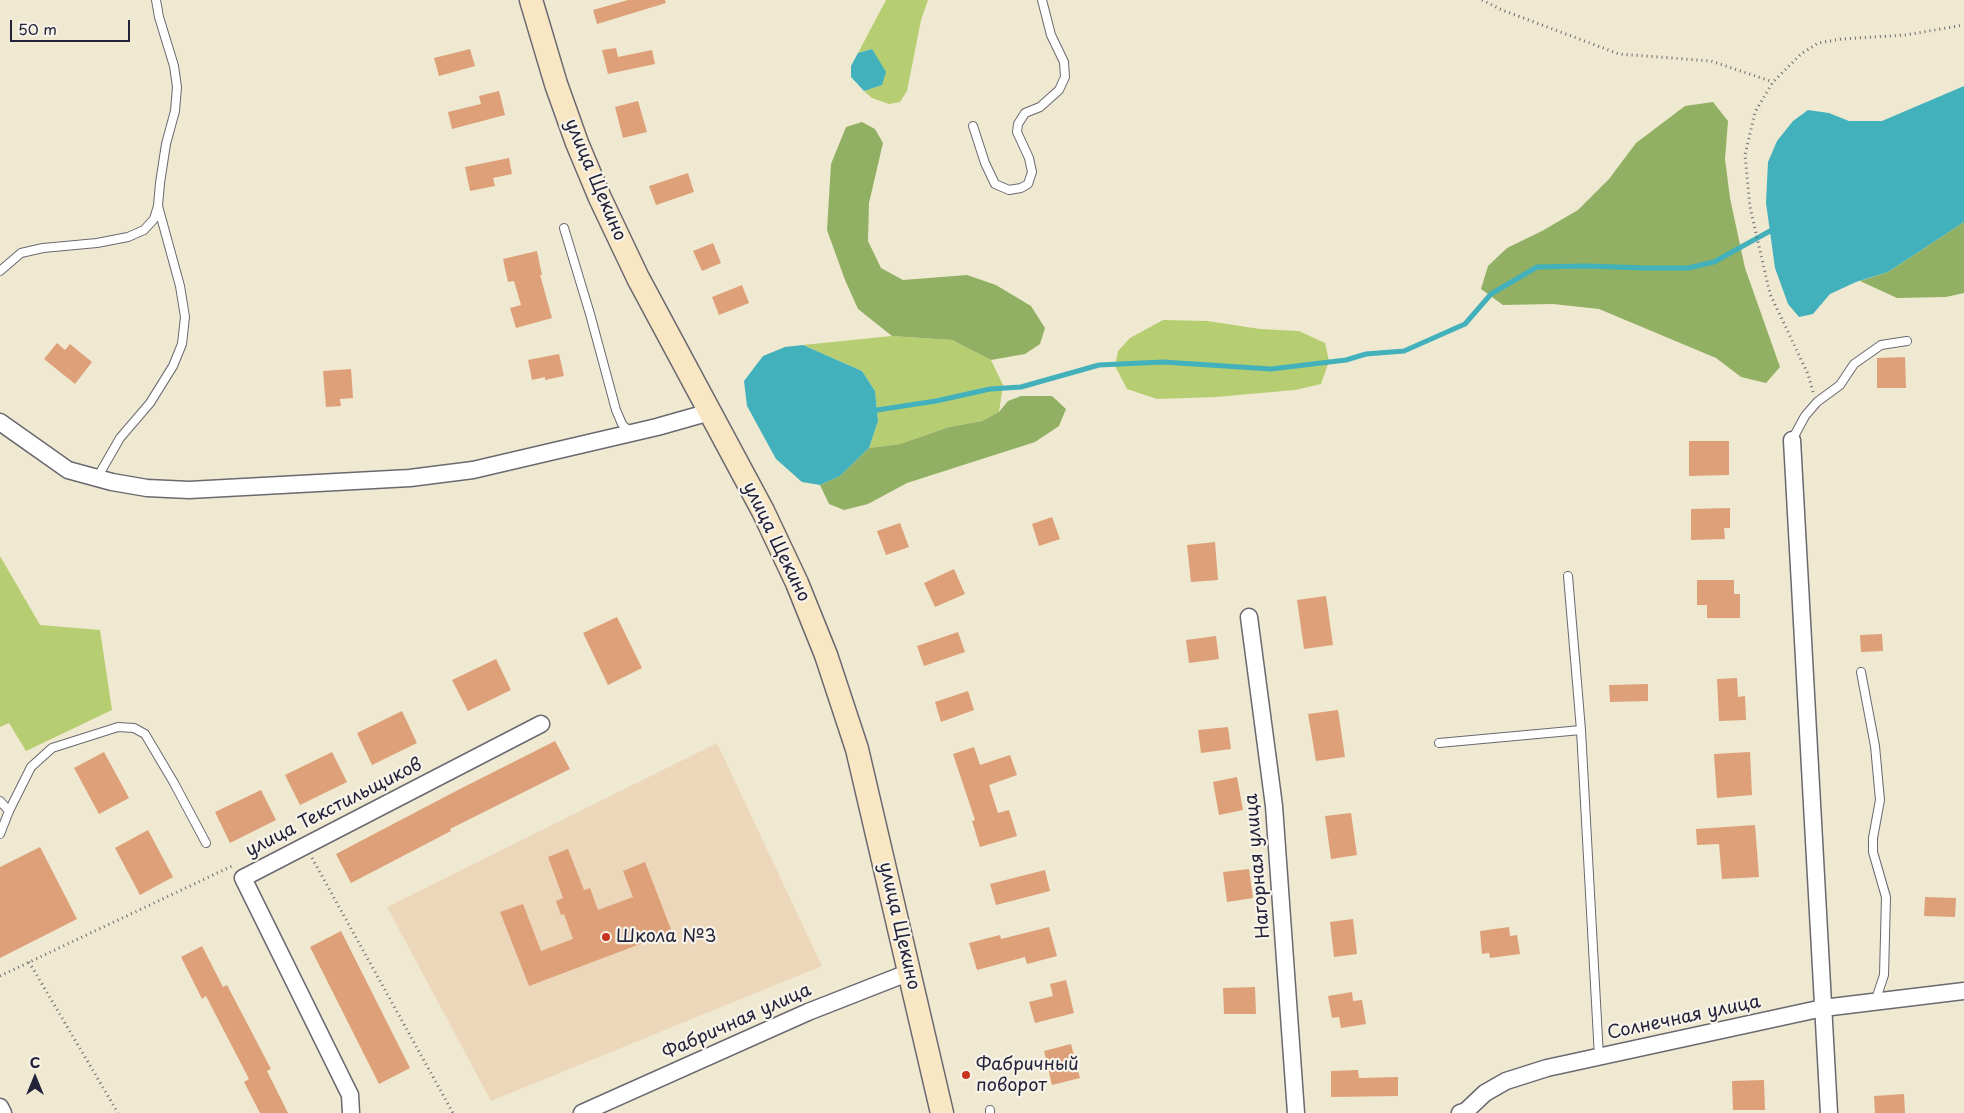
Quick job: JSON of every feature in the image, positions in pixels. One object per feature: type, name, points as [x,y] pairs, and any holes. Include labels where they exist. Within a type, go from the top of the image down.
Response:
[{"type":"main road","name":"улица Щекино","points":[[531,0],[556,84],[577,143],[600,198],[638,278],[767,520],[798,583],[826,655],[857,749],[942,1113]]},
{"type":"street","points":[[0,422],[28,444],[68,470],[147,488],[189,490],[410,478],[473,470],[710,412]]},
{"type":"street","points":[[1792,440],[1829,1113]]},
{"type":"street","name":"Нагорная улица","points":[[1249,617],[1274,806],[1296,1113]]},
{"type":"street","name":"улица Текстильщиков","points":[[351,1113],[350,1095],[244,878],[540,724]]},
{"type":"street","name":"Фабричная улица","points":[[582,1113],[808,1012],[910,972]]},
{"type":"street","name":"Солнечная улица","points":[[1465,1112],[1485,1093],[1506,1082],[1547,1068],[1823,1008],[1964,991]]},
{"type":"street","points":[[0,1107],[3,1113]]},
{"type":"lane","points":[[0,271],[21,253],[43,248],[128,237],[144,230],[154,219],[158,206],[166,144],[175,111],[177,87],[174,66],[159,17],[156,0]]},
{"type":"lane","points":[[974,126],[985,163],[995,184],[1009,190],[1021,188],[1028,184],[1032,172],[1029,158],[1017,132],[1018,124],[1025,113],[1040,107],[1060,90],[1066,78],[1064,62],[1051,35],[1042,0]]},
{"type":"lane","points":[[97,478],[120,438],[150,403],[173,366],[182,344],[185,317],[180,286],[158,206]]},
{"type":"lane","points":[[564,228],[616,410],[622,424],[630,432]]},
{"type":"lane","points":[[1792,440],[1805,416],[1816,402],[1840,385],[1854,364],[1881,345],[1907,341]]},
{"type":"lane","points":[[1568,576],[1581,730],[1599,1057]]},
{"type":"lane","points":[[1862,672],[1875,746],[1880,800],[1873,838],[1873,852],[1886,897],[1884,975],[1875,1002]]},
{"type":"lane","points":[[0,834],[31,767],[52,748],[118,727],[134,728],[145,734],[206,843]]},
{"type":"lane","points":[[1439,743],[1581,730]]},
{"type":"lane","points":[[0,801],[9,811]]},
{"type":"path","points":[[1482,0],[1502,10],[1620,54],[1711,61],[1773,82]]},
{"type":"path","points":[[1816,402],[1808,374],[1770,294],[1750,208],[1746,155],[1756,112],[1773,82],[1801,54],[1818,43],[1841,39],[1905,35],[1964,26]]},
{"type":"path","points":[[29,962],[118,1113]]},
{"type":"shaded area","name":"Школа №3","points":[[717,743],[822,966],[491,1101],[387,907]]},
{"type":"green space","points":[[886,0],[928,0],[921,20],[907,91],[900,102],[889,104],[872,98],[864,91],[882,85],[872,49],[858,53]]},
{"type":"green space","points":[[1713,102],[1728,121],[1725,159],[1730,198],[1745,268],[1780,367],[1766,383],[1741,377],[1716,358],[1599,309],[1553,304],[1503,305],[1481,289],[1488,266],[1507,248],[1542,231],[1578,210],[1609,179],[1636,143],[1685,106]]},
{"type":"green space","points":[[862,122],[875,129],[883,143],[869,203],[868,241],[881,268],[903,280],[967,275],[996,285],[1031,306],[1045,328],[1040,344],[1025,354],[991,360],[952,340],[892,336],[858,309],[845,280],[827,230],[831,164],[846,127]]},
{"type":"green space","points":[[1964,222],[1964,293],[1946,297],[1897,298],[1860,281],[1888,272]]},
{"type":"green space","points":[[1163,320],[1207,321],[1260,329],[1299,331],[1325,343],[1329,361],[1321,384],[1295,390],[1216,397],[1157,399],[1127,389],[1115,366],[1118,351],[1130,338]]},
{"type":"green space","points":[[892,336],[952,340],[991,360],[1003,385],[999,412],[982,421],[949,427],[900,444],[869,448],[878,421],[875,391],[862,371],[803,345]]},
{"type":"green space","points":[[1021,396],[1052,396],[1066,409],[1059,426],[1035,442],[907,483],[868,504],[844,510],[829,504],[820,485],[840,476],[869,448],[900,444],[949,427],[982,421],[999,412],[1008,401]]},
{"type":"green space","points":[[0,556],[40,625],[100,630],[112,710],[26,751],[9,723],[0,727]]},
{"type":"water","points":[[872,49],[886,72],[882,85],[864,91],[851,77],[851,66],[858,53]]},
{"type":"water","points":[[1964,86],[1964,222],[1888,272],[1856,282],[1830,294],[1813,314],[1799,317],[1788,304],[1775,268],[1766,203],[1768,162],[1777,141],[1793,121],[1808,110],[1829,113],[1849,121],[1882,121]]},
{"type":"water","points":[[803,345],[862,371],[875,391],[878,421],[869,448],[840,476],[820,485],[802,482],[776,459],[747,406],[744,381],[763,356],[785,347]]},
{"type":"building","points":[[628,0],[665,0],[666,3],[597,24],[593,10]]},
{"type":"building","points":[[616,48],[618,57],[652,50],[655,64],[608,74],[602,50]]},
{"type":"building","points":[[470,49],[475,66],[439,76],[434,58]]},
{"type":"building","points":[[499,91],[505,115],[452,129],[448,112],[481,104],[479,96]]},
{"type":"building","points":[[638,101],[647,132],[623,138],[615,107]]},
{"type":"building","points":[[509,158],[512,174],[493,178],[495,186],[470,191],[465,167]]},
{"type":"building","points":[[688,173],[694,192],[656,205],[649,186]]},
{"type":"building","points":[[713,243],[721,263],[702,271],[693,251]]},
{"type":"building","points":[[537,251],[542,275],[540,275],[552,318],[516,328],[510,308],[521,305],[514,281],[508,282],[503,259]]},
{"type":"building","points":[[742,285],[749,303],[719,315],[712,297]]},
{"type":"building","points":[[57,343],[65,350],[70,344],[92,362],[75,384],[44,359]]},
{"type":"building","points":[[559,354],[564,376],[545,380],[545,377],[532,380],[528,360]]},
{"type":"building","points":[[1905,357],[1906,388],[1877,388],[1877,358]]},
{"type":"building","points":[[351,369],[353,398],[340,399],[341,406],[326,407],[323,371]]},
{"type":"building","points":[[1689,441],[1729,441],[1729,475],[1689,476]]},
{"type":"building","points":[[1730,508],[1730,528],[1724,528],[1725,539],[1691,540],[1691,509]]},
{"type":"building","points":[[1052,517],[1060,539],[1039,546],[1032,524]]},
{"type":"building","points":[[900,523],[909,547],[886,555],[877,531]]},
{"type":"building","points":[[1215,542],[1218,580],[1191,582],[1187,545]]},
{"type":"building","points":[[954,569],[965,594],[935,607],[924,583]]},
{"type":"building","points":[[1697,580],[1734,580],[1734,594],[1740,594],[1740,618],[1707,618],[1707,605],[1697,605]]},
{"type":"building","points":[[1326,596],[1333,645],[1304,649],[1297,600]]},
{"type":"building","points":[[617,617],[642,668],[608,685],[583,633]]},
{"type":"building","points":[[958,632],[965,652],[924,666],[917,646]]},
{"type":"building","points":[[1882,634],[1883,651],[1861,652],[1860,635]]},
{"type":"building","points":[[1216,636],[1219,659],[1189,663],[1186,640]]},
{"type":"building","points":[[496,659],[511,690],[468,711],[452,680]]},
{"type":"building","points":[[1737,678],[1738,697],[1745,696],[1746,720],[1719,721],[1717,679]]},
{"type":"building","points":[[1648,684],[1648,701],[1610,702],[1609,685]]},
{"type":"building","points":[[968,691],[974,710],[941,722],[935,702]]},
{"type":"building","points":[[1338,710],[1345,757],[1316,761],[1308,714]]},
{"type":"building","points":[[402,711],[417,743],[372,765],[357,733]]},
{"type":"building","points":[[1228,727],[1231,749],[1201,753],[1198,730]]},
{"type":"building","points":[[555,741],[570,769],[450,829],[451,831],[351,883],[336,854]]},
{"type":"building","points":[[974,747],[980,765],[1010,755],[1017,775],[989,785],[998,813],[1009,810],[1017,836],[980,847],[972,821],[975,820],[953,754]]},
{"type":"building","points":[[104,752],[129,798],[99,814],[74,768]]},
{"type":"building","points":[[332,752],[347,782],[300,805],[285,775]]},
{"type":"building","points":[[1750,752],[1752,795],[1717,798],[1714,754]]},
{"type":"building","points":[[1237,777],[1243,810],[1219,815],[1213,782]]},
{"type":"building","points":[[261,790],[276,820],[230,843],[215,812]]},
{"type":"building","points":[[1351,813],[1357,855],[1331,859],[1325,816]]},
{"type":"building","points":[[1755,825],[1759,877],[1722,879],[1719,844],[1697,845],[1696,829]]},
{"type":"building","points":[[148,830],[173,877],[140,895],[115,848]]},
{"type":"building","points":[[40,847],[77,919],[0,958],[0,867]]},
{"type":"building","points":[[568,849],[584,890],[590,888],[598,910],[633,897],[623,871],[645,862],[672,932],[529,986],[500,912],[523,904],[541,951],[573,939],[564,914],[561,915],[556,901],[563,898],[548,857]]},
{"type":"building","points":[[1249,869],[1253,898],[1227,902],[1223,872]]},
{"type":"building","points":[[1045,870],[1050,891],[996,905],[990,884]]},
{"type":"building","points":[[1925,897],[1956,898],[1955,917],[1924,916]]},
{"type":"building","points":[[1353,919],[1357,954],[1334,957],[1330,922]]},
{"type":"building","points":[[1049,927],[1057,956],[1027,964],[1025,957],[977,970],[969,943],[1000,935],[1001,939]]},
{"type":"building","points":[[1509,927],[1510,936],[1517,935],[1520,954],[1490,958],[1489,953],[1482,954],[1480,931]]},
{"type":"building","points":[[341,931],[410,1068],[379,1084],[310,947]]},
{"type":"building","points":[[202,946],[223,987],[227,985],[271,1069],[267,1071],[288,1113],[260,1113],[244,1082],[249,1079],[206,996],[202,999],[181,957]]},
{"type":"building","points":[[1066,980],[1074,1013],[1035,1023],[1029,1002],[1053,996],[1050,984]]},
{"type":"building","points":[[1255,987],[1256,1014],[1224,1014],[1223,988]]},
{"type":"building","points":[[1352,992],[1353,1001],[1362,1000],[1366,1024],[1341,1028],[1339,1017],[1332,1018],[1328,996]]},
{"type":"building","points":[[1071,1044],[1080,1078],[1052,1085],[1044,1051]]},
{"type":"building","points":[[1358,1070],[1359,1078],[1398,1077],[1398,1096],[1331,1097],[1331,1071]]},
{"type":"building","points":[[1764,1080],[1765,1110],[1733,1110],[1732,1081]]},
{"type":"building","points":[[1904,1094],[1905,1113],[1875,1113],[1874,1096]]},
{"type":"waterway","points":[[877,410],[936,401],[990,389],[1021,387],[1099,365],[1163,362],[1271,369],[1346,360],[1366,354],[1404,351],[1465,324],[1491,294],[1537,267],[1688,268],[1714,262],[1770,231]]},
{"type":"place","name":"Школа №3","points":[[606,937]]},
{"type":"place","name":"Фабричный поворот","points":[[966,1075]]}]
